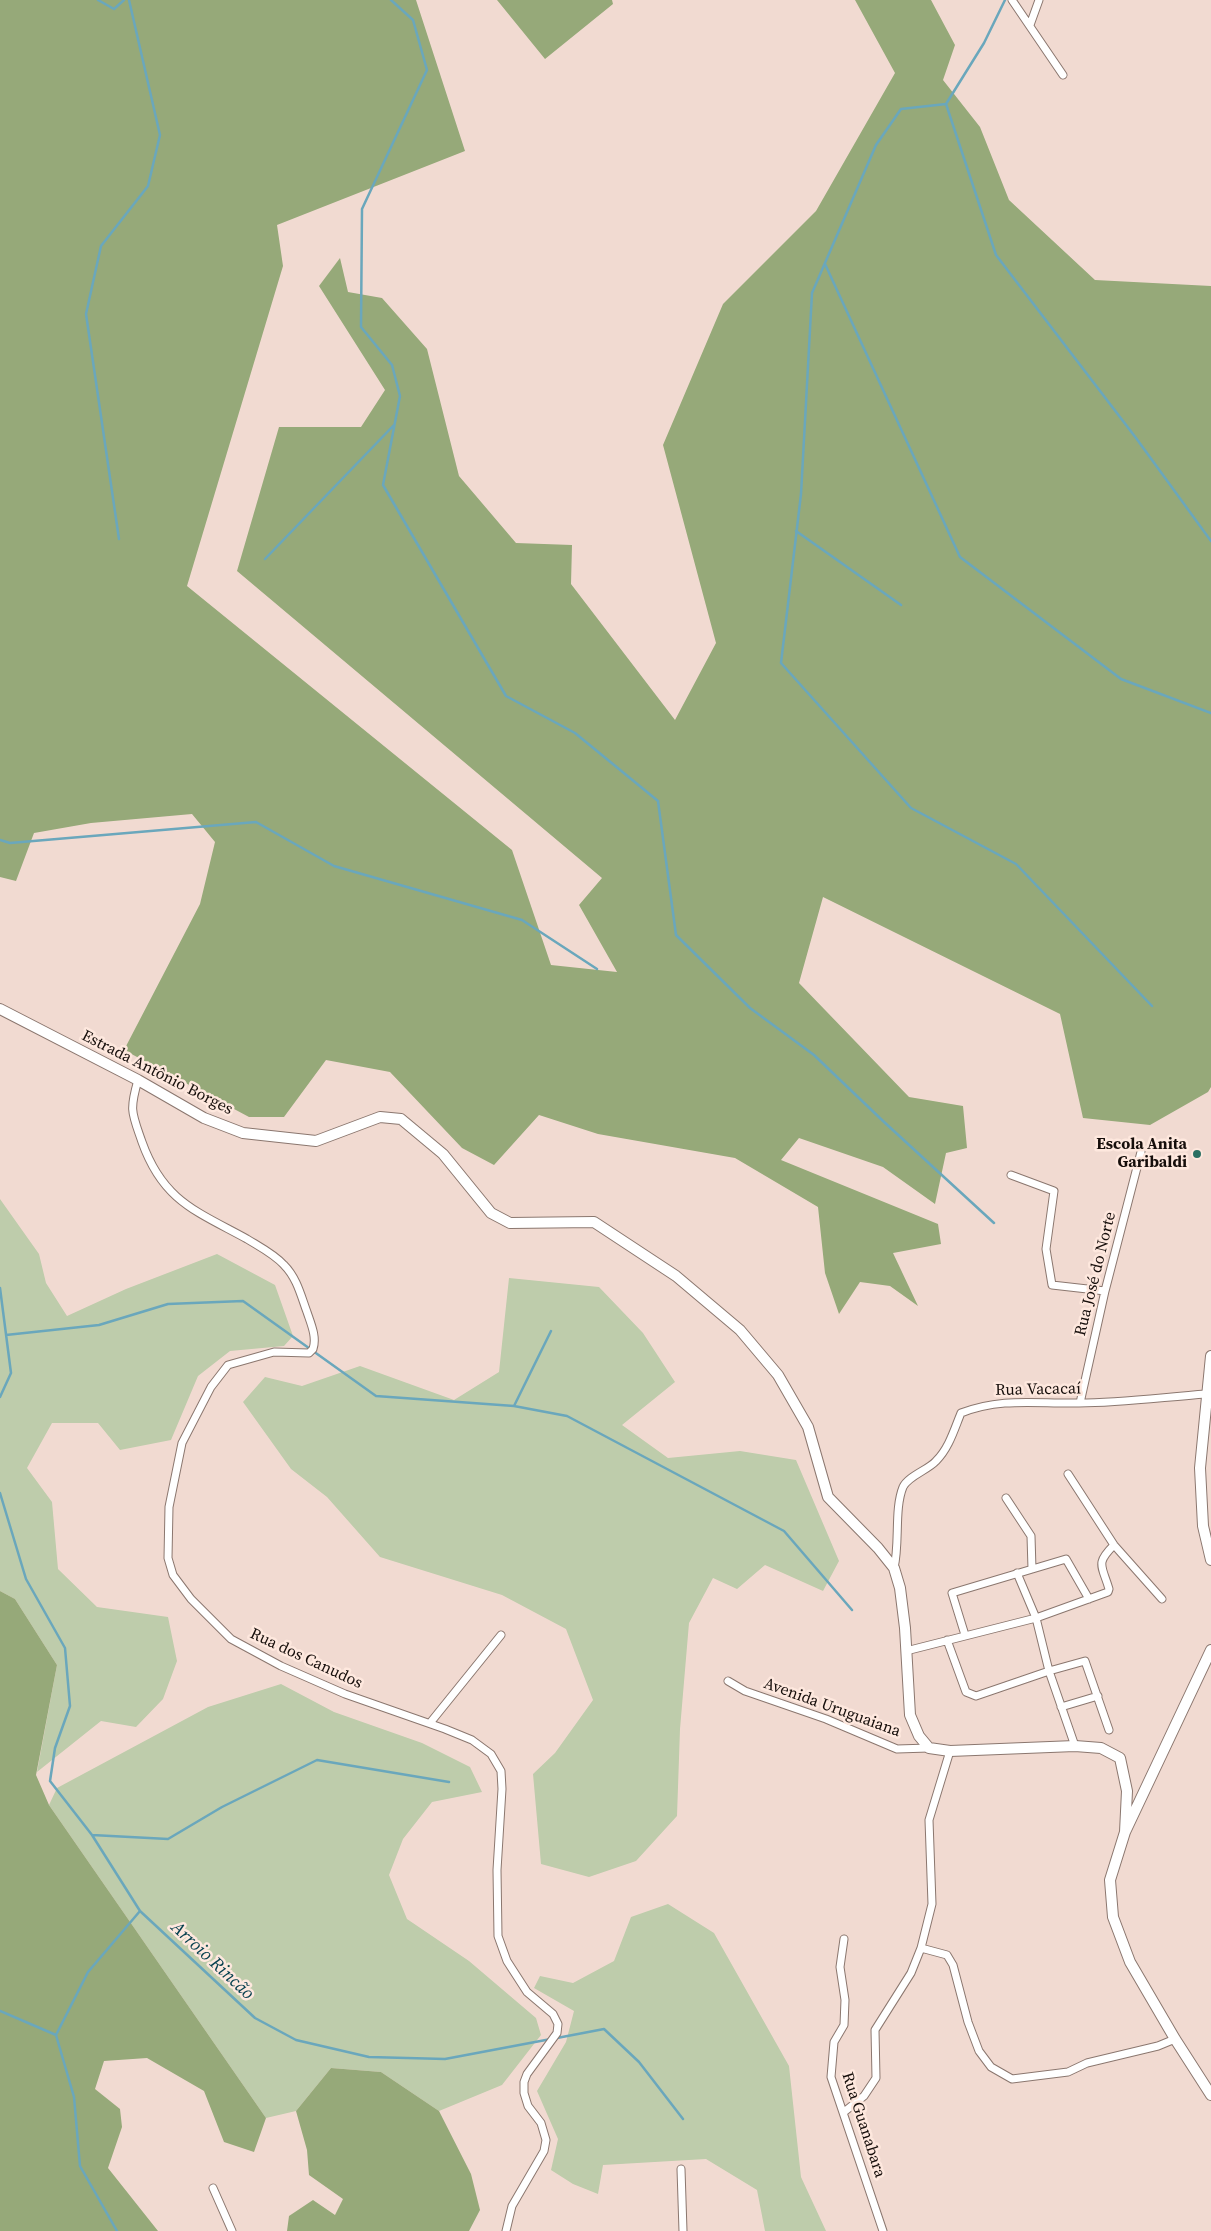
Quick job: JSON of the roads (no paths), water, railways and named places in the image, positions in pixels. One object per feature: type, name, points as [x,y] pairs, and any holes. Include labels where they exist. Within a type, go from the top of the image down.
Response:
[{"type":"street","points":[[1012,0],[1063,75]]},
{"type":"street","points":[[1030,25],[1039,0]]},
{"type":"street","name":"Estrada Antônio Borges","points":[[0,1009],[138,1080],[204,1118],[244,1133],[316,1141],[380,1117],[400,1119],[443,1154],[491,1213],[510,1223],[594,1222],[676,1276],[740,1330],[778,1375],[808,1427],[828,1497],[878,1548],[894,1568],[903,1608],[910,1715],[919,1736],[930,1748]]},
{"type":"street","name":"Rua dos Canudos","points":[[138,1080],[131,1103],[132,1112],[150,1165],[158,1177],[177,1198],[268,1252],[284,1265],[295,1279],[315,1336],[313,1349],[309,1353],[274,1352],[228,1365],[211,1387],[182,1443],[173,1484],[169,1507],[168,1558],[173,1575],[191,1599],[231,1639],[256,1654],[346,1694],[472,1740],[491,1754],[501,1771],[502,1789],[497,1870],[498,1936],[507,1961],[527,1992],[553,2014],[558,2024],[557,2033],[527,2074],[524,2082],[524,2093],[528,2106],[541,2123],[546,2140],[544,2151],[512,2206],[506,2231]]},
{"type":"street","name":"Rua José do Norte","points":[[1080,1403],[1105,1291],[1141,1152]]},
{"type":"street","points":[[1011,1175],[1054,1191],[1046,1249],[1052,1285],[1105,1291]]},
{"type":"street","points":[[1211,1356],[1200,1468],[1203,1526],[1211,1560]]},
{"type":"street","name":"Rua Vacacaí","points":[[894,1568],[898,1551],[899,1500],[904,1485],[935,1463],[947,1448],[961,1414],[977,1407],[1011,1402],[1080,1403],[1206,1394]]},
{"type":"street","points":[[1068,1474],[1114,1545],[1162,1599]]},
{"type":"street","points":[[1006,1498],[1031,1536],[1032,1569]]},
{"type":"street","points":[[906,1651],[1036,1618],[1109,1591],[1101,1562],[1102,1556],[1114,1545]]},
{"type":"street","points":[[965,1635],[952,1593],[1017,1573],[1066,1559],[1089,1599]]},
{"type":"street","points":[[1017,1573],[1036,1618],[1049,1671],[1075,1746]]},
{"type":"street","points":[[430,1724],[501,1635]]},
{"type":"street","points":[[947,1640],[966,1692],[969,1695],[976,1696],[1085,1661],[1109,1730]]},
{"type":"street","points":[[1211,1650],[1125,1832],[1110,1880],[1113,1917],[1130,1962],[1174,2040],[1211,2095]]},
{"type":"street","name":"Avenida Uruguaiana","points":[[728,1681],[745,1691],[826,1719],[897,1749],[930,1748]]},
{"type":"street","points":[[1062,1707],[1098,1696]]},
{"type":"street","points":[[930,1748],[950,1751],[1075,1746],[1101,1748],[1120,1758],[1127,1791],[1125,1832]]},
{"type":"street","points":[[844,2112],[864,2096],[876,2078],[875,2030],[911,1973],[921,1948],[932,1904],[929,1820],[950,1751]]},
{"type":"street","name":"Rua Guanabara","points":[[844,1939],[840,1967],[845,2000],[844,2025],[834,2042],[831,2077],[883,2231]]},
{"type":"street","points":[[921,1948],[947,1955],[953,1964],[968,2022],[979,2051],[991,2067],[1012,2079],[1068,2072],[1087,2063],[1158,2046],[1174,2040]]},
{"type":"street","points":[[681,2169],[683,2231]]},
{"type":"street","points":[[214,2188],[232,2231]]},
{"type":"waterway","name":"Arroio Rincão","points":[[98,0],[114,9],[124,0]]},
{"type":"waterway","points":[[119,539],[86,314],[101,246],[148,186],[160,135],[129,0]]},
{"type":"waterway","points":[[391,0],[413,20],[427,70],[362,209],[361,327],[392,365],[400,396],[383,485],[506,696],[575,733],[658,801],[676,935],[750,1008],[814,1055],[994,1223]]},
{"type":"waterway","points":[[1005,0],[984,43],[946,104],[996,255],[1136,438],[1211,541]]},
{"type":"waterway","points":[[946,104],[901,109],[876,145],[812,293],[801,494],[781,663],[911,808],[1016,864],[1152,1006]]},
{"type":"waterway","points":[[825,264],[960,557],[1121,679],[1211,713]]},
{"type":"waterway","points":[[265,559],[394,425]]},
{"type":"waterway","points":[[796,531],[901,605]]},
{"type":"waterway","points":[[0,840],[10,843],[256,822],[334,866],[522,920],[597,969]]},
{"type":"waterway","name":"Arroio Rincão","points":[[0,1288],[11,1373],[0,1397]]},
{"type":"waterway","points":[[6,1335],[99,1325],[168,1304],[243,1301],[376,1396],[514,1406],[567,1416],[784,1531],[852,1610]]},
{"type":"waterway","points":[[514,1406],[551,1331]]},
{"type":"waterway","name":"Arroio Rincão","points":[[0,1493],[26,1579],[65,1648],[70,1706],[55,1748],[50,1781],[92,1835],[140,1911],[255,2018],[296,2040],[369,2057],[445,2059],[551,2039]]},
{"type":"waterway","points":[[92,1835],[168,1839],[222,1807],[317,1760],[449,1782]]},
{"type":"waterway","points":[[117,2231],[80,2166],[74,2097],[56,2035],[88,1972],[140,1911]]},
{"type":"waterway","points":[[0,2011],[56,2035]]},
{"type":"waterway","name":"Arroio Rincão","points":[[557,2038],[604,2029],[639,2062],[683,2119]]},
{"type":"place","name":"Escola Anita Garibaldi","points":[[1197,1154]]}]
